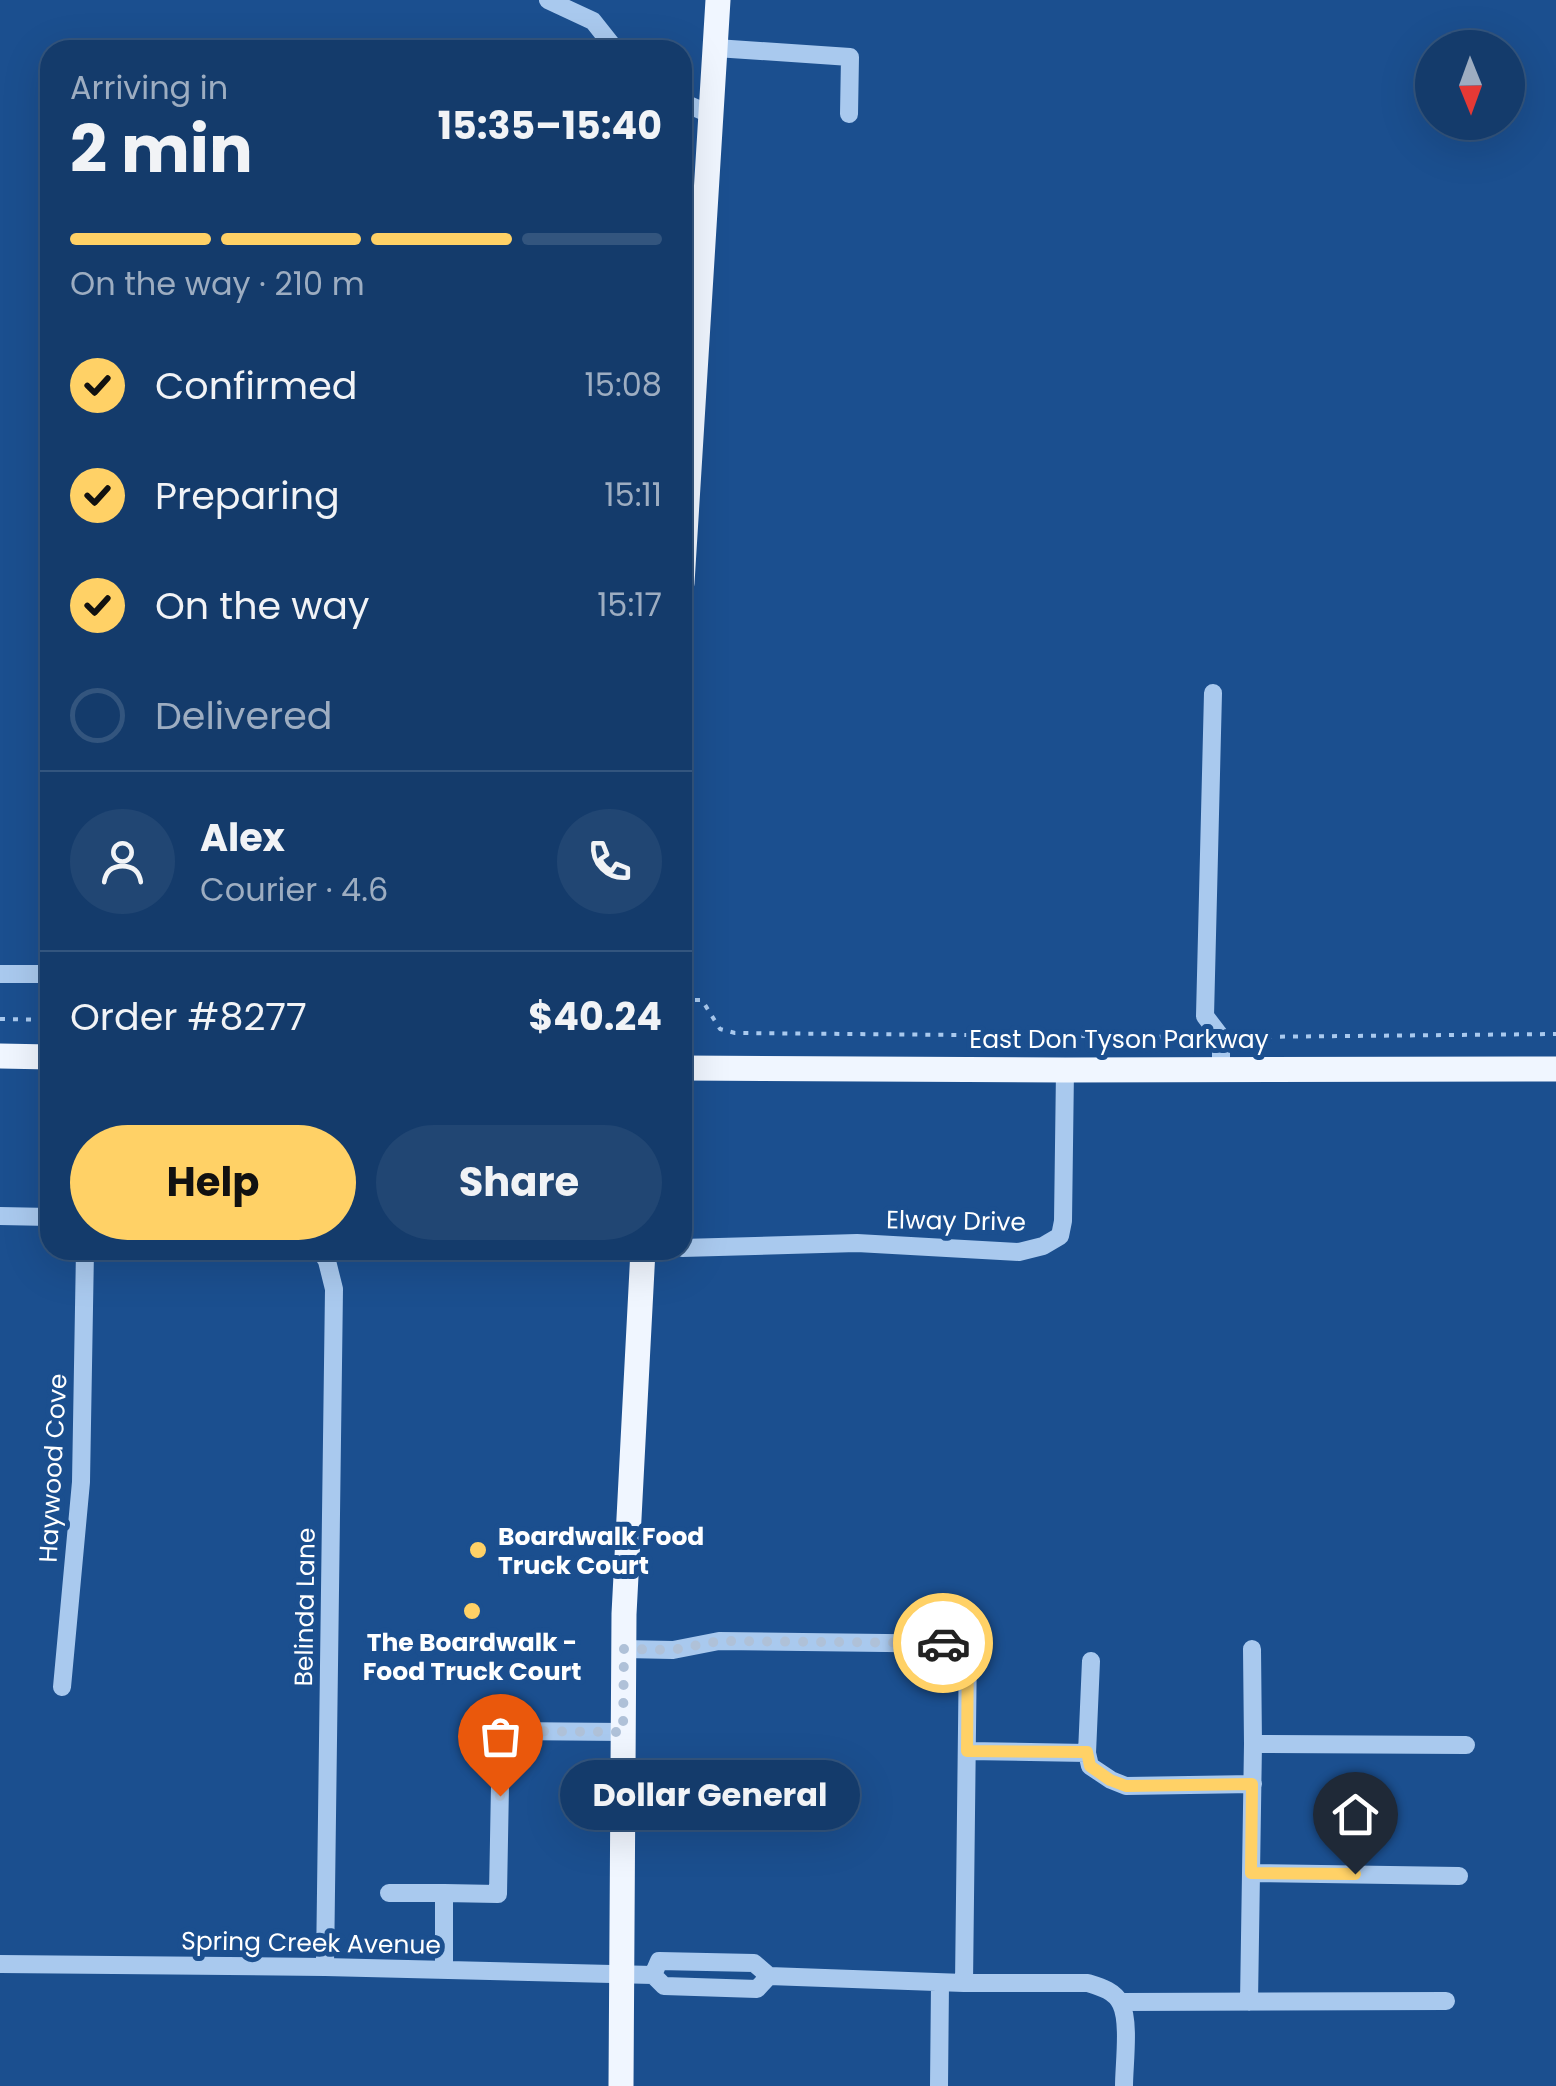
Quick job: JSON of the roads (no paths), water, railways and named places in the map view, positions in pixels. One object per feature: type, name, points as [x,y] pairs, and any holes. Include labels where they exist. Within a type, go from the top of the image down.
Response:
[{"type":"main road","points":[[692,268],[712,115],[718,0]]},
{"type":"main road","points":[[0,1056],[40,1057]]},
{"type":"main road","name":"East Don Tyson Parkway","points":[[692,1068],[1556,1069]]},
{"type":"main road","points":[[621,2086],[624,1649],[643,1260]]},
{"type":"street","points":[[548,0],[594,22],[608,40]]},
{"type":"street","points":[[716,48],[850,56],[848,114]]},
{"type":"street","points":[[692,106],[712,115]]},
{"type":"street","points":[[1212,693],[1204,1016],[1221,1037],[1221,1068]]},
{"type":"street","points":[[0,974],[40,974]]},
{"type":"street","name":"Elway Drive","points":[[692,1248],[856,1244],[1018,1252],[1043,1246],[1060,1236],[1063,1221],[1065,1070]]},
{"type":"street","points":[[0,1216],[40,1217]]},
{"type":"street","name":"Haywood Cove","points":[[62,1687],[81,1482],[84,1260]]},
{"type":"street","name":"Belinda Lane","points":[[325,1967],[334,1289],[327,1260]]},
{"type":"street","points":[[624,1649],[673,1650],[719,1641],[968,1644],[964,1983]]},
{"type":"street","points":[[1249,2002],[1252,1648]]},
{"type":"street","points":[[1091,1661],[1087,1752],[1090,1766],[1126,1786],[1252,1784]]},
{"type":"street","points":[[388,1893],[498,1894],[501,1731],[623,1732]]},
{"type":"street","points":[[1254,1744],[1466,1745]]},
{"type":"street","points":[[967,1751],[1087,1752]]},
{"type":"street","points":[[1251,1873],[1459,1876]]},
{"type":"street","points":[[444,1893],[444,1970]]},
{"type":"street","points":[[769,1976],[757,1990],[664,1986],[653,1975],[659,1960],[754,1962],[769,1976],[940,1984],[1088,1983],[1107,1989],[1121,2002],[1125,2019],[1124,2086]]},
{"type":"street","name":"Spring Creek Avenue","points":[[0,1964],[653,1975]]},
{"type":"street","points":[[939,2086],[940,1984]]},
{"type":"street","points":[[1121,2002],[1446,2000]]},
{"type":"place","name":"Boardwalk Food Truck Court","points":[[478,1550]]},
{"type":"place","name":"The Boardwalk - Food Truck Court","points":[[472,1611]]},
{"type":"place","name":"Dollar General","points":[[500,1796]]}]
